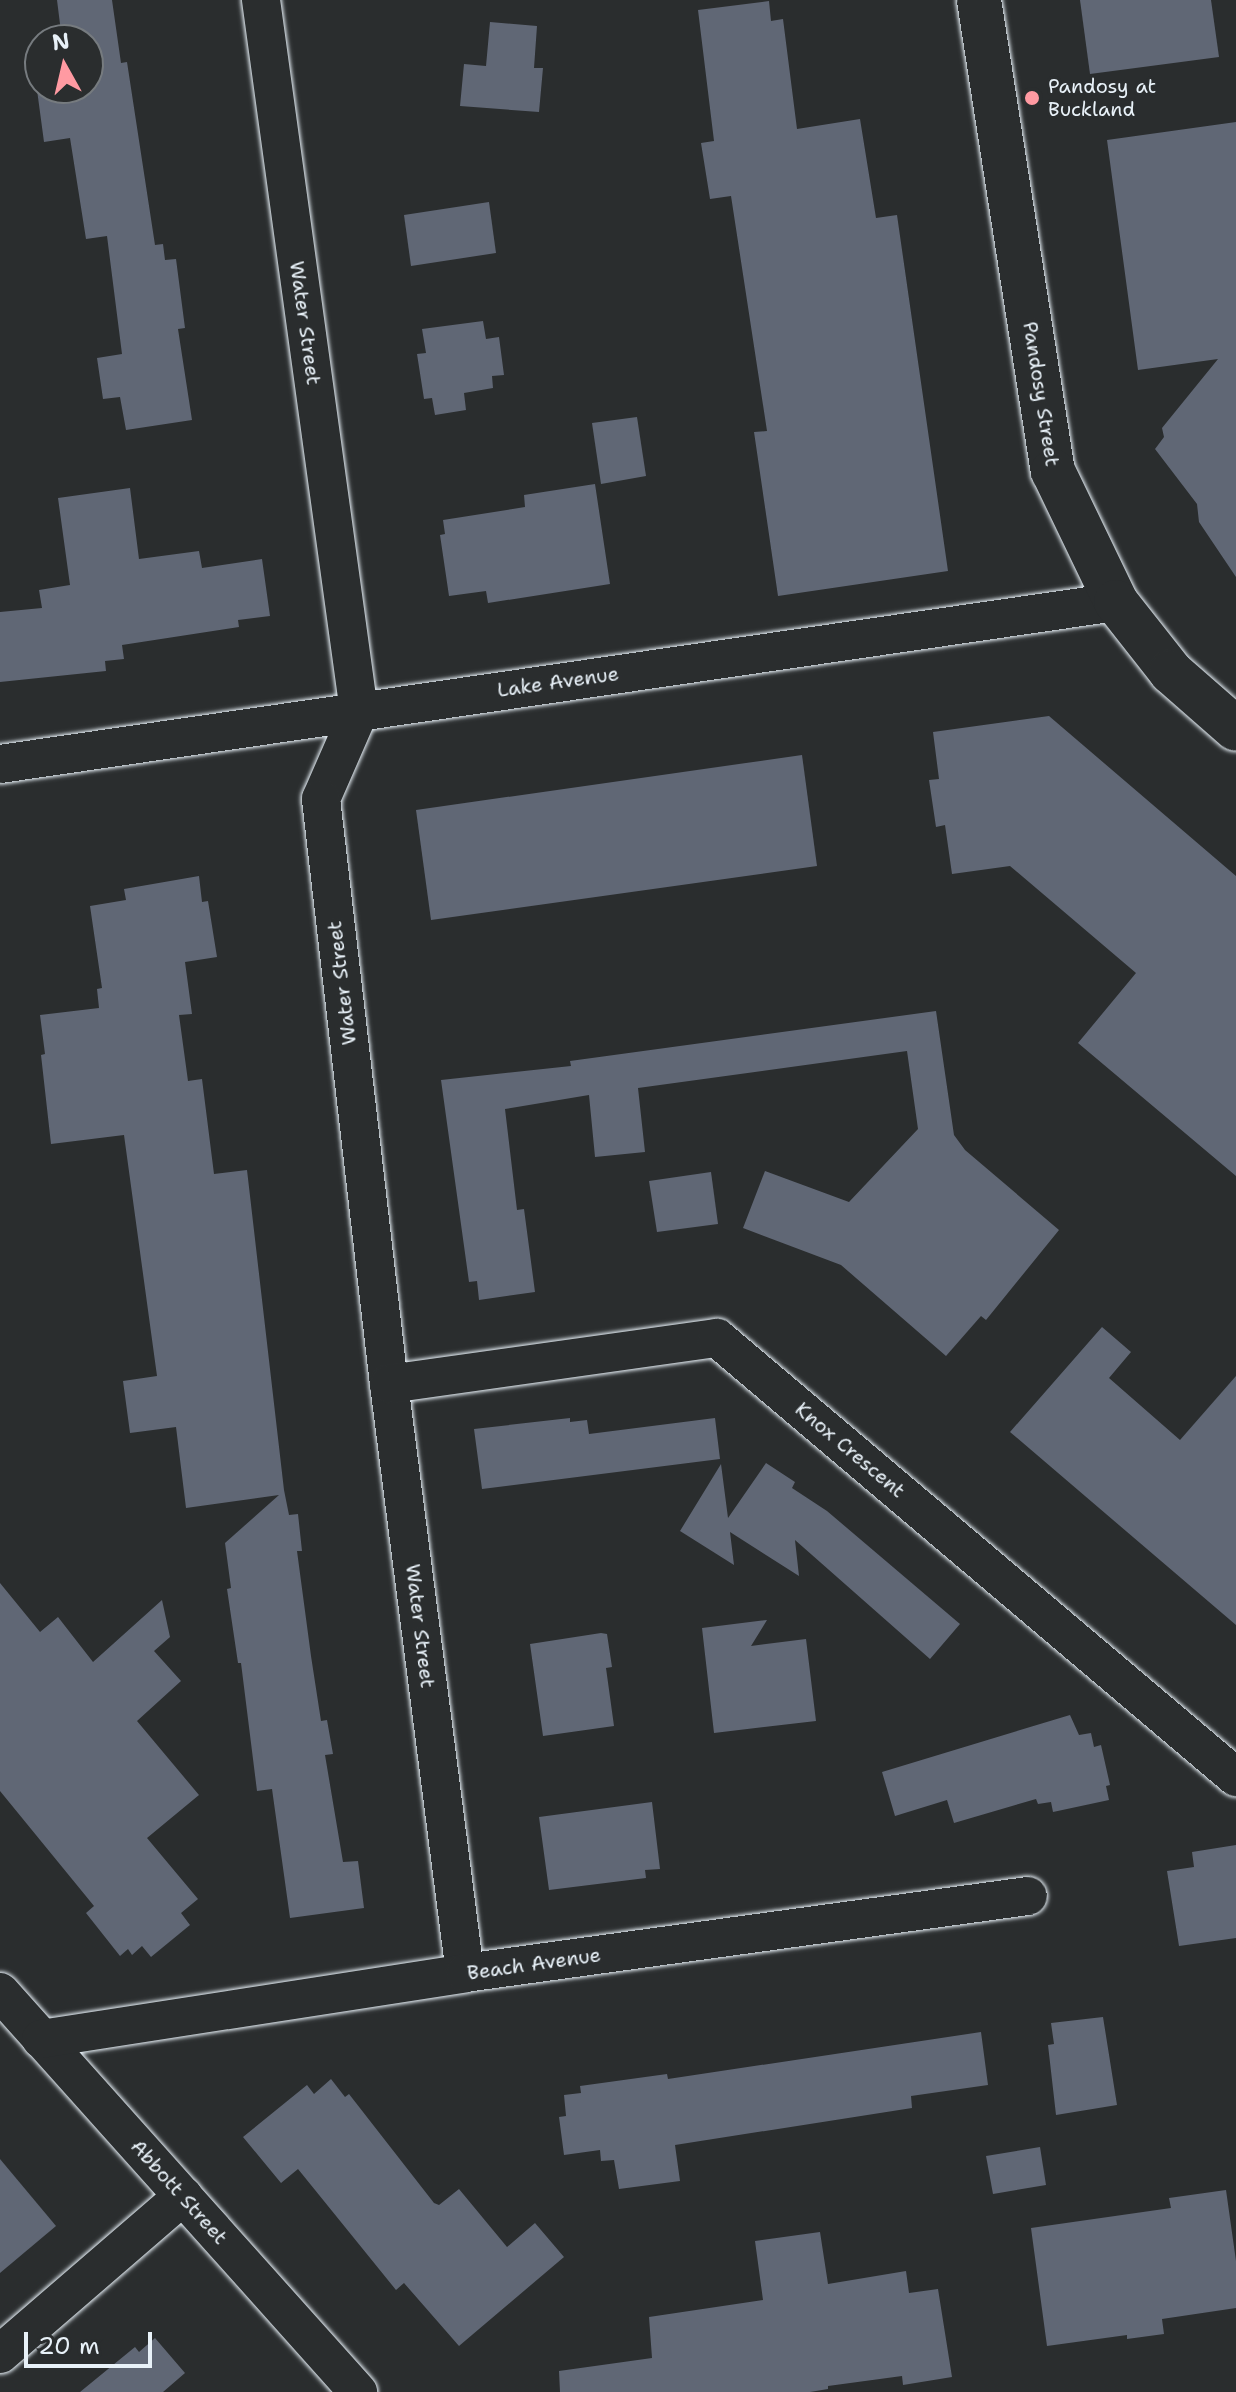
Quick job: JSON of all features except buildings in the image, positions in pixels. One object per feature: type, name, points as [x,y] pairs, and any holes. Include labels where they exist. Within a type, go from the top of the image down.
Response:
[{"type":"main road","name":"Pandosy Street","points":[[979,0],[1053,471],[1116,602],[1171,672],[1236,729]]},
{"type":"street","name":"Water Street","points":[[261,0],[359,712],[321,799],[389,1384],[465,1973]]},
{"type":"street","name":"Lake Avenue","points":[[0,764],[1116,602]]},
{"type":"street","name":"Knox Crescent","points":[[389,1384],[717,1338],[1236,1777]]},
{"type":"street","name":"Beach Avenue","points":[[41,2039],[465,1973],[1028,1896]]},
{"type":"street","name":"Abbott Street","points":[[0,1992],[358,2392]]},
{"type":"street","points":[[0,2354],[183,2196]]},
{"type":"place","name":"Pandosy at Buckland","points":[[1032,98]]}]
